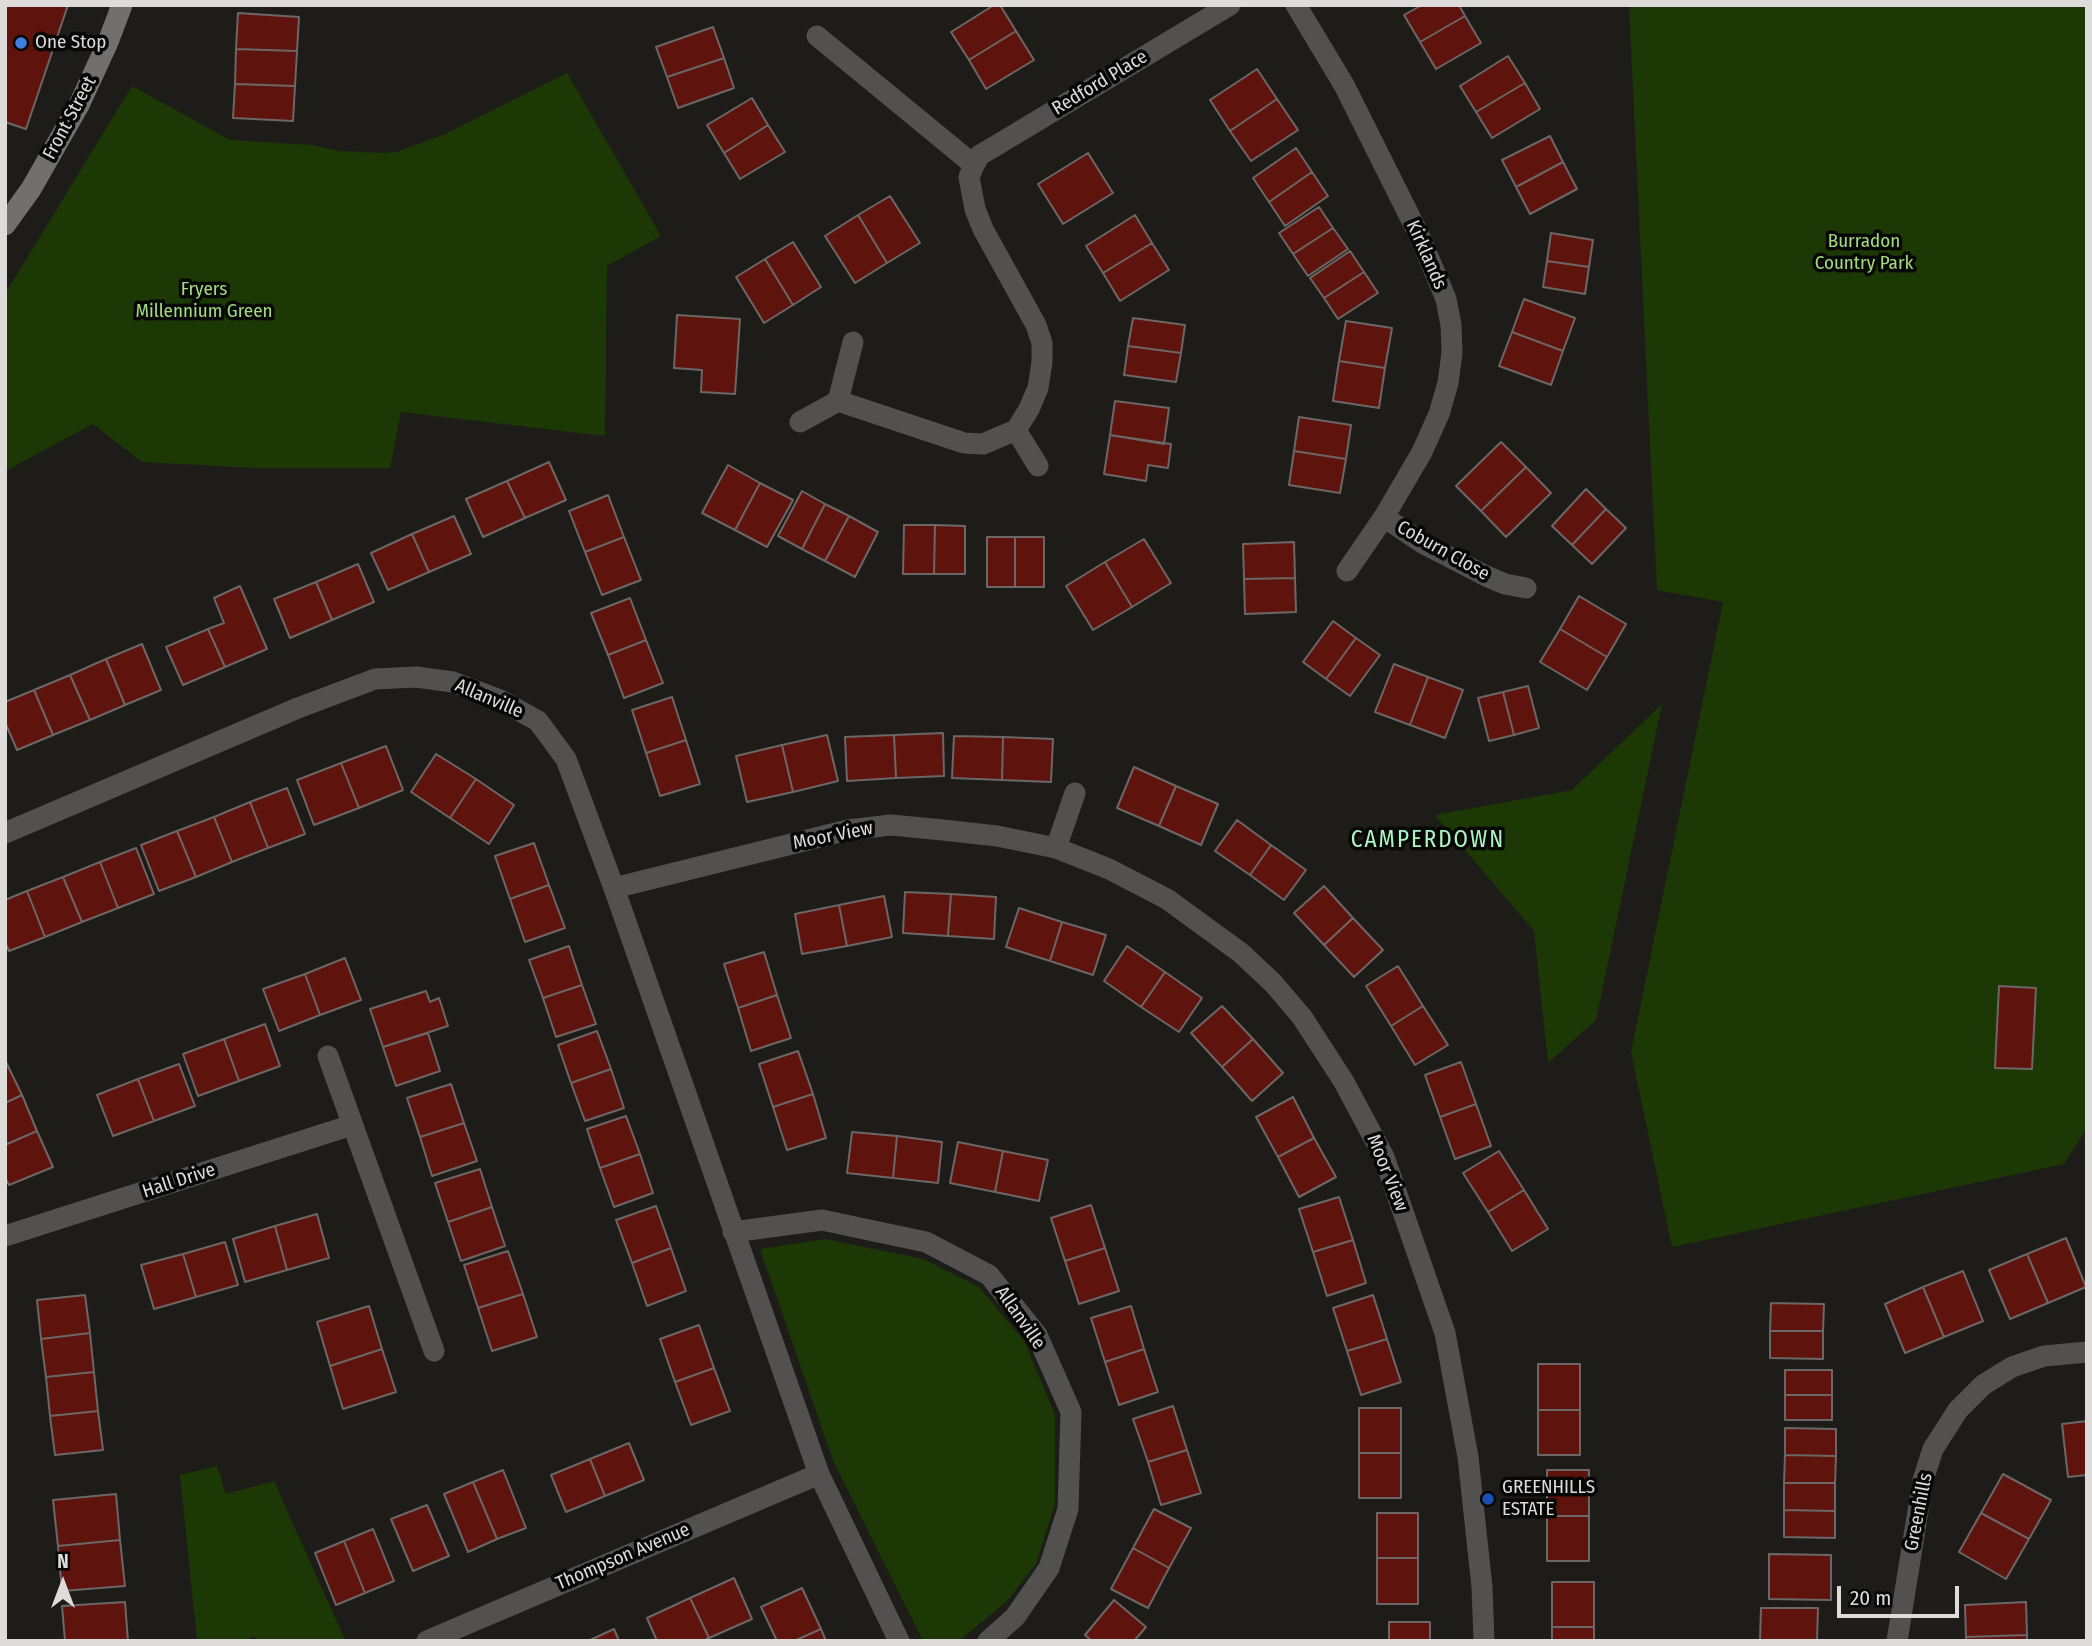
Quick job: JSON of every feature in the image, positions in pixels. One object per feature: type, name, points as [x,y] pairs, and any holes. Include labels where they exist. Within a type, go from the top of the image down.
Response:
[{"type":"main road","name":"Front Street","points":[[5,225],[31,190],[79,105],[122,5]]},
{"type":"street","name":"Redford Place","points":[[974,165],[981,155],[996,145],[1230,5]]},
{"type":"street","name":"Kirklands","points":[[1296,5],[1344,85],[1419,234],[1446,299],[1451,326],[1452,353],[1448,383],[1439,414],[1422,453],[1384,517]]},
{"type":"street","points":[[817,36],[974,165],[969,177],[975,209],[1042,342],[1038,388],[1029,410],[1016,430],[983,444],[964,443],[838,401]]},
{"type":"street","points":[[800,422],[838,401],[853,342]]},
{"type":"street","points":[[1016,430],[1038,466]]},
{"type":"street","name":"Coburn Close","points":[[1347,571],[1384,517],[1424,544],[1486,576],[1505,584],[1526,588]]},
{"type":"street","name":"Allanville","points":[[5,833],[298,708],[375,679],[416,677],[453,682],[500,700],[538,721],[566,759],[614,888],[819,1474],[899,1641]]},
{"type":"street","points":[[1056,848],[1075,793]]},
{"type":"street","name":"Moor View","points":[[614,888],[848,830],[891,825],[996,836],[1056,848],[1109,869],[1167,899],[1241,953],[1273,983],[1302,1017],[1345,1082],[1384,1157],[1444,1333],[1468,1457],[1482,1587],[1484,1641]]},
{"type":"street","points":[[328,1056],[434,1351]]},
{"type":"street","name":"Hall Drive","points":[[5,1236],[352,1125]]},
{"type":"street","name":"Allanville","points":[[733,1232],[822,1220],[926,1241],[989,1275],[1037,1335],[1072,1412],[1068,1509],[1049,1568],[1015,1617],[988,1641]]},
{"type":"street","name":"Greenhills","points":[[1897,1641],[1923,1480],[1933,1449],[1958,1410],[1983,1385],[2012,1367],[2043,1356],[2087,1352]]},
{"type":"street","name":"Thompson Avenue","points":[[441,1638],[819,1474]]},
{"type":"green space","name":"Burradon Country Park","points":[[1629,5],[2087,5],[2087,1128],[2064,1164],[1672,1247],[1631,1052],[1723,602],[1657,590]]},
{"type":"green space","name":"Fryers Millennium Green","points":[[567,73],[661,236],[607,266],[605,436],[401,412],[390,468],[256,468],[142,462],[93,424],[5,471],[5,294],[132,86],[230,140],[384,153],[396,152],[443,135]]},
{"type":"green space","points":[[1662,704],[1596,1020],[1548,1063],[1534,931],[1435,815],[1572,790]]},
{"type":"green space","points":[[825,1239],[923,1259],[979,1287],[1024,1341],[1055,1414],[1055,1504],[1036,1564],[1007,1601],[959,1641],[923,1641],[833,1460],[760,1249]]},
{"type":"green space","points":[[217,1466],[226,1494],[274,1481],[345,1640],[257,1641],[255,1636],[244,1641],[197,1641],[180,1475]]},
{"type":"building","points":[[5,5],[68,5],[26,129],[5,122]]},
{"type":"building","points":[[994,5],[1000,5],[1016,31],[969,60],[951,32]]},
{"type":"building","points":[[1422,5],[1459,5],[1465,16],[1420,42],[1404,15]]},
{"type":"building","points":[[238,13],[299,17],[297,51],[236,49]]},
{"type":"building","points":[[1465,16],[1481,43],[1436,69],[1420,42]]},
{"type":"building","points":[[713,27],[724,58],[667,77],[656,47]]},
{"type":"building","points":[[1016,31],[1034,60],[986,89],[969,60]]},
{"type":"building","points":[[236,49],[297,51],[295,86],[235,84]]},
{"type":"building","points":[[1508,56],[1525,83],[1476,112],[1460,86]]},
{"type":"building","points":[[724,58],[734,88],[678,108],[667,77]]},
{"type":"building","points":[[1257,69],[1277,99],[1230,131],[1210,100]]},
{"type":"building","points":[[1525,83],[1540,109],[1492,138],[1476,112]]},
{"type":"building","points":[[235,84],[295,86],[293,121],[233,118]]},
{"type":"building","points":[[752,98],[768,125],[724,153],[707,125]]},
{"type":"building","points":[[1277,99],[1298,130],[1251,161],[1230,131]]},
{"type":"building","points":[[768,125],[785,152],[740,179],[724,153]]},
{"type":"building","points":[[1550,136],[1563,162],[1516,187],[1502,160]]},
{"type":"building","points":[[1296,148],[1312,172],[1269,202],[1253,178]]},
{"type":"building","points":[[1088,153],[1113,193],[1063,224],[1038,184]]},
{"type":"building","points":[[1563,162],[1577,189],[1530,214],[1516,187]]},
{"type":"building","points":[[1312,172],[1328,196],[1285,226],[1269,202]]},
{"type":"building","points":[[890,196],[920,243],[887,263],[858,215]]},
{"type":"building","points":[[1319,207],[1333,228],[1293,254],[1279,233]]},
{"type":"building","points":[[858,215],[887,263],[855,283],[825,236]]},
{"type":"building","points":[[1135,215],[1152,243],[1103,273],[1086,246]]},
{"type":"building","points":[[1333,228],[1348,249],[1308,276],[1293,254]]},
{"type":"building","points":[[1551,233],[1593,240],[1589,267],[1547,261]]},
{"type":"building","points":[[793,242],[821,287],[793,305],[765,259]]},
{"type":"building","points":[[1152,243],[1169,270],[1120,301],[1103,273]]},
{"type":"building","points":[[1350,251],[1364,272],[1324,298],[1310,278]]},
{"type":"building","points":[[765,259],[793,305],[764,323],[736,277]]},
{"type":"building","points":[[1547,261],[1589,267],[1585,294],[1543,287]]},
{"type":"building","points":[[1364,272],[1378,293],[1338,319],[1324,298]]},
{"type":"building","points":[[1524,299],[1575,318],[1563,351],[1512,332]]},
{"type":"building","points":[[677,315],[740,319],[735,394],[701,392],[702,370],[674,368]]},
{"type":"building","points":[[1133,318],[1185,325],[1181,353],[1128,346]]},
{"type":"building","points":[[1346,321],[1392,328],[1385,368],[1339,361]]},
{"type":"building","points":[[1512,332],[1563,351],[1551,385],[1499,366]]},
{"type":"building","points":[[1128,346],[1181,353],[1176,382],[1124,375]]},
{"type":"building","points":[[1339,361],[1385,368],[1379,408],[1333,401]]},
{"type":"building","points":[[1115,401],[1169,408],[1164,444],[1110,435]]},
{"type":"building","points":[[1299,417],[1351,425],[1346,459],[1294,451]]},
{"type":"building","points":[[1110,435],[1171,444],[1168,468],[1148,465],[1146,481],[1104,474]]},
{"type":"building","points":[[1501,442],[1526,467],[1481,511],[1456,486]]},
{"type":"building","points":[[1294,451],[1346,459],[1340,493],[1289,485]]},
{"type":"building","points":[[549,462],[566,500],[525,518],[507,481]]},
{"type":"building","points":[[728,465],[760,483],[735,530],[702,513]]},
{"type":"building","points":[[1526,467],[1551,493],[1506,537],[1481,511]]},
{"type":"building","points":[[507,481],[525,518],[483,537],[466,499]]},
{"type":"building","points":[[760,483],[793,500],[767,547],[735,530]]},
{"type":"building","points":[[1586,489],[1606,509],[1572,545],[1552,526]]},
{"type":"building","points":[[802,491],[825,504],[802,549],[778,536]]},
{"type":"building","points":[[608,495],[624,537],[585,552],[569,511]]},
{"type":"building","points":[[825,504],[849,516],[825,561],[802,549]]},
{"type":"building","points":[[1606,509],[1626,528],[1592,564],[1572,545]]},
{"type":"building","points":[[454,516],[471,554],[429,572],[412,534]]},
{"type":"building","points":[[849,516],[878,532],[855,577],[825,561]]},
{"type":"building","points":[[904,525],[935,525],[934,574],[903,574]]},
{"type":"building","points":[[935,525],[965,526],[965,574],[934,574]]},
{"type":"building","points":[[412,534],[429,572],[388,590],[371,553]]},
{"type":"building","points":[[624,537],[641,580],[602,595],[585,552]]},
{"type":"building","points":[[987,537],[1015,537],[1015,587],[987,587]]},
{"type":"building","points":[[1015,537],[1044,537],[1044,587],[1015,587]]},
{"type":"building","points":[[1144,539],[1171,583],[1132,607],[1105,562]]},
{"type":"building","points":[[1294,542],[1295,578],[1244,579],[1243,544]]},
{"type":"building","points":[[1105,562],[1132,607],[1093,630],[1066,586]]},
{"type":"building","points":[[358,564],[374,602],[332,620],[316,582]]},
{"type":"building","points":[[1295,578],[1296,612],[1245,614],[1244,579]]},
{"type":"building","points":[[316,582],[332,620],[290,638],[274,599]]},
{"type":"building","points":[[240,586],[267,649],[225,667],[208,629],[224,623],[214,598]]},
{"type":"building","points":[[1579,596],[1626,624],[1607,657],[1560,629]]},
{"type":"building","points":[[630,598],[646,640],[608,655],[591,613]]},
{"type":"building","points":[[1333,621],[1356,638],[1326,679],[1303,662]]},
{"type":"building","points":[[208,629],[225,667],[183,685],[166,647]]},
{"type":"building","points":[[1560,629],[1607,657],[1587,690],[1540,662]]},
{"type":"building","points":[[1356,638],[1380,655],[1350,696],[1326,679]]},
{"type":"building","points":[[646,640],[663,683],[624,698],[608,655]]},
{"type":"building","points":[[142,644],[161,690],[125,705],[106,659]]},
{"type":"building","points":[[106,659],[125,705],[90,720],[70,675]]},
{"type":"building","points":[[1394,664],[1428,677],[1410,725],[1375,712]]},
{"type":"building","points":[[70,675],[90,720],[53,735],[34,690]]},
{"type":"building","points":[[1428,677],[1463,690],[1445,738],[1410,725]]},
{"type":"building","points":[[1528,686],[1539,728],[1514,735],[1503,692]]},
{"type":"building","points":[[34,690],[53,735],[17,750],[5,722],[5,702]]},
{"type":"building","points":[[1503,692],[1514,735],[1489,741],[1478,698]]},
{"type":"building","points":[[672,697],[686,740],[646,753],[632,710]]},
{"type":"building","points":[[943,733],[944,776],[896,778],[894,735]]},
{"type":"building","points":[[827,735],[838,781],[793,792],[782,745]]},
{"type":"building","points":[[894,735],[896,778],[847,781],[845,737]]},
{"type":"building","points":[[954,736],[1003,737],[1002,780],[952,778]]},
{"type":"building","points":[[1003,737],[1053,739],[1051,782],[1002,780]]},
{"type":"building","points":[[686,740],[700,784],[660,796],[646,753]]},
{"type":"building","points":[[782,745],[793,792],[747,802],[736,756]]},
{"type":"building","points":[[386,746],[403,790],[359,808],[341,763]]},
{"type":"building","points":[[436,754],[476,779],[450,818],[411,792]]},
{"type":"building","points":[[341,763],[359,808],[314,825],[297,780]]},
{"type":"building","points":[[1134,767],[1176,786],[1159,826],[1117,808]]},
{"type":"building","points":[[476,779],[514,805],[489,844],[450,818]]},
{"type":"building","points":[[1176,786],[1218,804],[1201,845],[1159,826]]},
{"type":"building","points":[[287,788],[305,834],[268,848],[250,802]]},
{"type":"building","points":[[250,802],[268,848],[232,862],[214,817]]},
{"type":"building","points":[[214,817],[232,862],[196,877],[177,831]]},
{"type":"building","points":[[1237,820],[1271,845],[1250,875],[1215,851]]},
{"type":"building","points":[[177,831],[196,877],[159,891],[141,845]]},
{"type":"building","points":[[534,843],[549,885],[510,899],[495,856]]},
{"type":"building","points":[[1271,845],[1306,870],[1284,900],[1250,875]]},
{"type":"building","points":[[136,848],[154,894],[118,908],[100,862]]},
{"type":"building","points":[[100,862],[118,908],[82,922],[63,877]]},
{"type":"building","points":[[63,877],[82,922],[45,937],[27,891]]},
{"type":"building","points":[[549,885],[565,928],[525,942],[510,899]]},
{"type":"building","points":[[1324,886],[1353,918],[1324,945],[1294,913]]},
{"type":"building","points":[[27,891],[45,937],[9,951],[5,942],[5,900]]},
{"type":"building","points":[[905,892],[951,894],[948,936],[903,933]]},
{"type":"building","points":[[951,894],[996,897],[994,939],[948,936]]},
{"type":"building","points":[[884,896],[892,937],[847,946],[839,905]]},
{"type":"building","points":[[839,905],[847,946],[802,954],[795,914]]},
{"type":"building","points":[[1019,908],[1062,922],[1050,961],[1006,947]]},
{"type":"building","points":[[1353,918],[1383,950],[1354,977],[1324,945]]},
{"type":"building","points":[[1062,922],[1106,935],[1093,975],[1050,961]]},
{"type":"building","points":[[569,946],[582,985],[543,998],[529,960]]},
{"type":"building","points":[[1127,946],[1165,972],[1141,1007],[1104,981]]},
{"type":"building","points":[[764,952],[777,995],[738,1008],[724,964]]},
{"type":"building","points":[[345,958],[361,1000],[320,1015],[305,974]]},
{"type":"building","points":[[1398,966],[1423,1006],[1391,1026],[1366,986]]},
{"type":"building","points":[[1165,972],[1202,998],[1179,1032],[1141,1007]]},
{"type":"building","points":[[305,974],[320,1015],[279,1031],[263,989]]},
{"type":"building","points":[[582,985],[596,1024],[556,1037],[543,998]]},
{"type":"building","points":[[1999,986],[2036,988],[2032,1069],[1995,1068]]},
{"type":"building","points":[[426,991],[430,1002],[439,998],[448,1026],[383,1047],[370,1009]]},
{"type":"building","points":[[777,995],[791,1038],[751,1051],[738,1008]]},
{"type":"building","points":[[1222,1006],[1253,1039],[1222,1067],[1191,1033]]},
{"type":"building","points":[[1423,1006],[1448,1045],[1415,1065],[1391,1026]]},
{"type":"building","points":[[265,1024],[280,1066],[239,1081],[224,1039]]},
{"type":"building","points":[[597,1031],[611,1069],[571,1083],[558,1045]]},
{"type":"building","points":[[428,1033],[440,1071],[396,1086],[383,1047]]},
{"type":"building","points":[[224,1039],[239,1081],[198,1096],[183,1054]]},
{"type":"building","points":[[1253,1039],[1283,1073],[1252,1101],[1222,1067]]},
{"type":"building","points":[[798,1051],[813,1094],[773,1107],[759,1064]]},
{"type":"building","points":[[5,1060],[22,1095],[5,1103]]},
{"type":"building","points":[[1461,1062],[1476,1104],[1440,1117],[1425,1075]]},
{"type":"building","points":[[179,1064],[195,1106],[154,1121],[138,1079]]},
{"type":"building","points":[[611,1069],[624,1108],[585,1121],[571,1083]]},
{"type":"building","points":[[138,1079],[154,1121],[113,1136],[97,1095]]},
{"type":"building","points":[[451,1084],[464,1123],[420,1137],[407,1098]]},
{"type":"building","points":[[813,1094],[826,1138],[787,1150],[773,1107]]},
{"type":"building","points":[[22,1095],[37,1131],[5,1145],[5,1103]]},
{"type":"building","points":[[1293,1097],[1314,1138],[1278,1157],[1256,1117]]},
{"type":"building","points":[[1476,1104],[1491,1146],[1455,1159],[1440,1117]]},
{"type":"building","points":[[626,1116],[640,1154],[600,1168],[587,1129]]},
{"type":"building","points":[[464,1123],[477,1161],[432,1176],[420,1137]]},
{"type":"building","points":[[37,1131],[53,1167],[9,1185],[5,1177],[5,1145]]},
{"type":"building","points":[[852,1132],[897,1136],[893,1178],[847,1173]]},
{"type":"building","points":[[897,1136],[942,1142],[938,1183],[893,1178]]},
{"type":"building","points":[[1314,1138],[1336,1177],[1299,1197],[1278,1157]]},
{"type":"building","points":[[958,1142],[1003,1151],[995,1192],[950,1183]]},
{"type":"building","points":[[1003,1151],[1048,1160],[1039,1201],[995,1192]]},
{"type":"building","points":[[1499,1151],[1524,1190],[1488,1212],[1463,1173]]},
{"type":"building","points":[[640,1154],[653,1193],[614,1207],[600,1168]]},
{"type":"building","points":[[480,1169],[492,1207],[448,1222],[435,1183]]},
{"type":"building","points":[[1524,1190],[1548,1229],[1512,1251],[1488,1212]]},
{"type":"building","points":[[1339,1197],[1353,1240],[1313,1252],[1299,1209]]},
{"type":"building","points":[[1091,1205],[1105,1248],[1065,1261],[1051,1218]]},
{"type":"building","points":[[656,1206],[671,1248],[632,1263],[616,1220]]},
{"type":"building","points":[[492,1207],[505,1246],[461,1261],[448,1222]]},
{"type":"building","points":[[317,1214],[329,1258],[287,1270],[275,1226]]},
{"type":"building","points":[[275,1226],[287,1270],[245,1282],[233,1239]]},
{"type":"building","points":[[2066,1238],[2086,1287],[2048,1303],[2027,1254]]},
{"type":"building","points":[[1353,1240],[1366,1283],[1327,1296],[1313,1252]]},
{"type":"building","points":[[225,1242],[238,1285],[196,1297],[183,1254]]},
{"type":"building","points":[[671,1248],[686,1291],[647,1306],[632,1263]]},
{"type":"building","points":[[1105,1248],[1119,1291],[1079,1304],[1065,1261]]},
{"type":"building","points":[[508,1251],[523,1294],[478,1308],[464,1265]]},
{"type":"building","points":[[183,1254],[196,1297],[154,1309],[141,1265]]},
{"type":"building","points":[[2027,1254],[2048,1303],[2010,1319],[1989,1270]]},
{"type":"building","points":[[1963,1271],[1983,1321],[1944,1337],[1923,1287]]},
{"type":"building","points":[[1923,1287],[1944,1337],[1905,1353],[1885,1304]]},
{"type":"building","points":[[523,1294],[537,1337],[492,1351],[478,1308]]},
{"type":"building","points":[[85,1295],[90,1333],[41,1339],[37,1300]]},
{"type":"building","points":[[1373,1295],[1387,1339],[1347,1351],[1333,1308]]},
{"type":"building","points":[[1771,1303],[1824,1304],[1823,1331],[1770,1331]]},
{"type":"building","points":[[369,1306],[382,1349],[330,1366],[317,1322]]},
{"type":"building","points":[[1131,1306],[1144,1349],[1105,1362],[1091,1318]]},
{"type":"building","points":[[699,1325],[714,1368],[675,1382],[660,1339]]},
{"type":"building","points":[[1770,1331],[1823,1331],[1823,1359],[1770,1358]]},
{"type":"building","points":[[90,1333],[94,1372],[46,1377],[41,1339]]},
{"type":"building","points":[[1387,1339],[1401,1382],[1361,1395],[1347,1351]]},
{"type":"building","points":[[382,1349],[396,1392],[343,1409],[330,1366]]},
{"type":"building","points":[[1144,1349],[1158,1392],[1119,1405],[1105,1362]]},
{"type":"building","points":[[1538,1364],[1580,1364],[1580,1410],[1538,1410]]},
{"type":"building","points":[[714,1368],[730,1411],[691,1425],[675,1382]]},
{"type":"building","points":[[1785,1370],[1832,1370],[1832,1395],[1785,1395]]},
{"type":"building","points":[[94,1372],[98,1411],[50,1416],[46,1377]]},
{"type":"building","points":[[1785,1395],[1832,1395],[1832,1420],[1785,1420]]},
{"type":"building","points":[[1173,1406],[1187,1450],[1148,1462],[1133,1419]]},
{"type":"building","points":[[1359,1408],[1401,1408],[1401,1453],[1359,1453]]},
{"type":"building","points":[[1538,1410],[1580,1410],[1580,1455],[1538,1455]]},
{"type":"building","points":[[98,1411],[103,1450],[55,1455],[50,1416]]},
{"type":"building","points":[[2087,1421],[2087,1475],[2068,1477],[2062,1424]]},
{"type":"building","points":[[1785,1428],[1836,1429],[1836,1456],[1785,1455]]},
{"type":"building","points":[[629,1443],[644,1480],[605,1496],[590,1459]]},
{"type":"building","points":[[1187,1450],[1201,1493],[1161,1505],[1148,1462]]},
{"type":"building","points":[[1359,1453],[1401,1453],[1401,1498],[1359,1498]]},
{"type":"building","points":[[1785,1455],[1836,1456],[1835,1483],[1784,1483]]},
{"type":"building","points":[[590,1459],[605,1496],[566,1512],[551,1475]]},
{"type":"building","points":[[503,1470],[526,1528],[497,1539],[473,1482]]},
{"type":"building","points":[[1547,1470],[1589,1470],[1589,1516],[1547,1516]]},
{"type":"building","points":[[2003,1474],[2051,1500],[2029,1539],[1981,1513]]},
{"type":"building","points":[[473,1482],[497,1539],[468,1552],[444,1494]]},
{"type":"building","points":[[1784,1483],[1835,1483],[1835,1511],[1784,1510]]},
{"type":"building","points":[[116,1494],[120,1540],[58,1546],[53,1500]]},
{"type":"building","points":[[427,1505],[449,1556],[413,1571],[391,1519]]},
{"type":"building","points":[[1154,1509],[1191,1528],[1169,1568],[1133,1548]]},
{"type":"building","points":[[1784,1510],[1835,1511],[1835,1538],[1784,1537]]},
{"type":"building","points":[[1377,1513],[1418,1513],[1418,1558],[1377,1558]]},
{"type":"building","points":[[1981,1513],[2029,1539],[2006,1579],[1959,1552]]},
{"type":"building","points":[[1547,1516],[1589,1516],[1589,1561],[1547,1561]]},
{"type":"building","points":[[373,1529],[394,1581],[365,1593],[344,1541]]},
{"type":"building","points":[[120,1540],[125,1586],[62,1591],[58,1546]]},
{"type":"building","points":[[344,1541],[365,1593],[336,1605],[315,1553]]},
{"type":"building","points":[[1133,1548],[1169,1568],[1148,1608],[1111,1589]]},
{"type":"building","points":[[1769,1554],[1831,1555],[1831,1600],[1769,1599]]},
{"type":"building","points":[[1377,1558],[1418,1558],[1418,1604],[1377,1604]]},
{"type":"building","points":[[734,1578],[752,1619],[709,1638],[690,1598]]},
{"type":"building","points":[[1552,1582],[1594,1582],[1594,1627],[1552,1627]]},
{"type":"building","points":[[802,1588],[821,1629],[794,1641],[777,1641],[761,1607]]},
{"type":"building","points":[[690,1598],[709,1638],[703,1641],[657,1641],[647,1618]]},
{"type":"building","points":[[1114,1600],[1146,1627],[1134,1641],[1092,1641],[1085,1635]]},
{"type":"building","points":[[125,1602],[128,1641],[65,1641],[62,1606]]},
{"type":"building","points":[[2026,1602],[2027,1635],[1966,1637],[1965,1605]]},
{"type":"building","points":[[1761,1608],[1818,1608],[1817,1641],[1760,1641]]},
{"type":"building","points":[[1389,1622],[1430,1622],[1430,1641],[1389,1641]]},
{"type":"building","points":[[1552,1627],[1594,1627],[1594,1641],[1552,1641]]},
{"type":"building","points":[[614,1629],[619,1641],[588,1641]]},
{"type":"building","points":[[821,1629],[826,1641],[794,1641]]},
{"type":"building","points":[[2027,1635],[2027,1641],[1966,1641],[1966,1637]]},
{"type":"place","name":"One Stop","points":[[21,43]]},
{"type":"place","name":"GREENHILLS ESTATE","points":[[1488,1499]]},
{"type":"district","name":"CAMPERDOWN","points":[[1428,841]]}]
